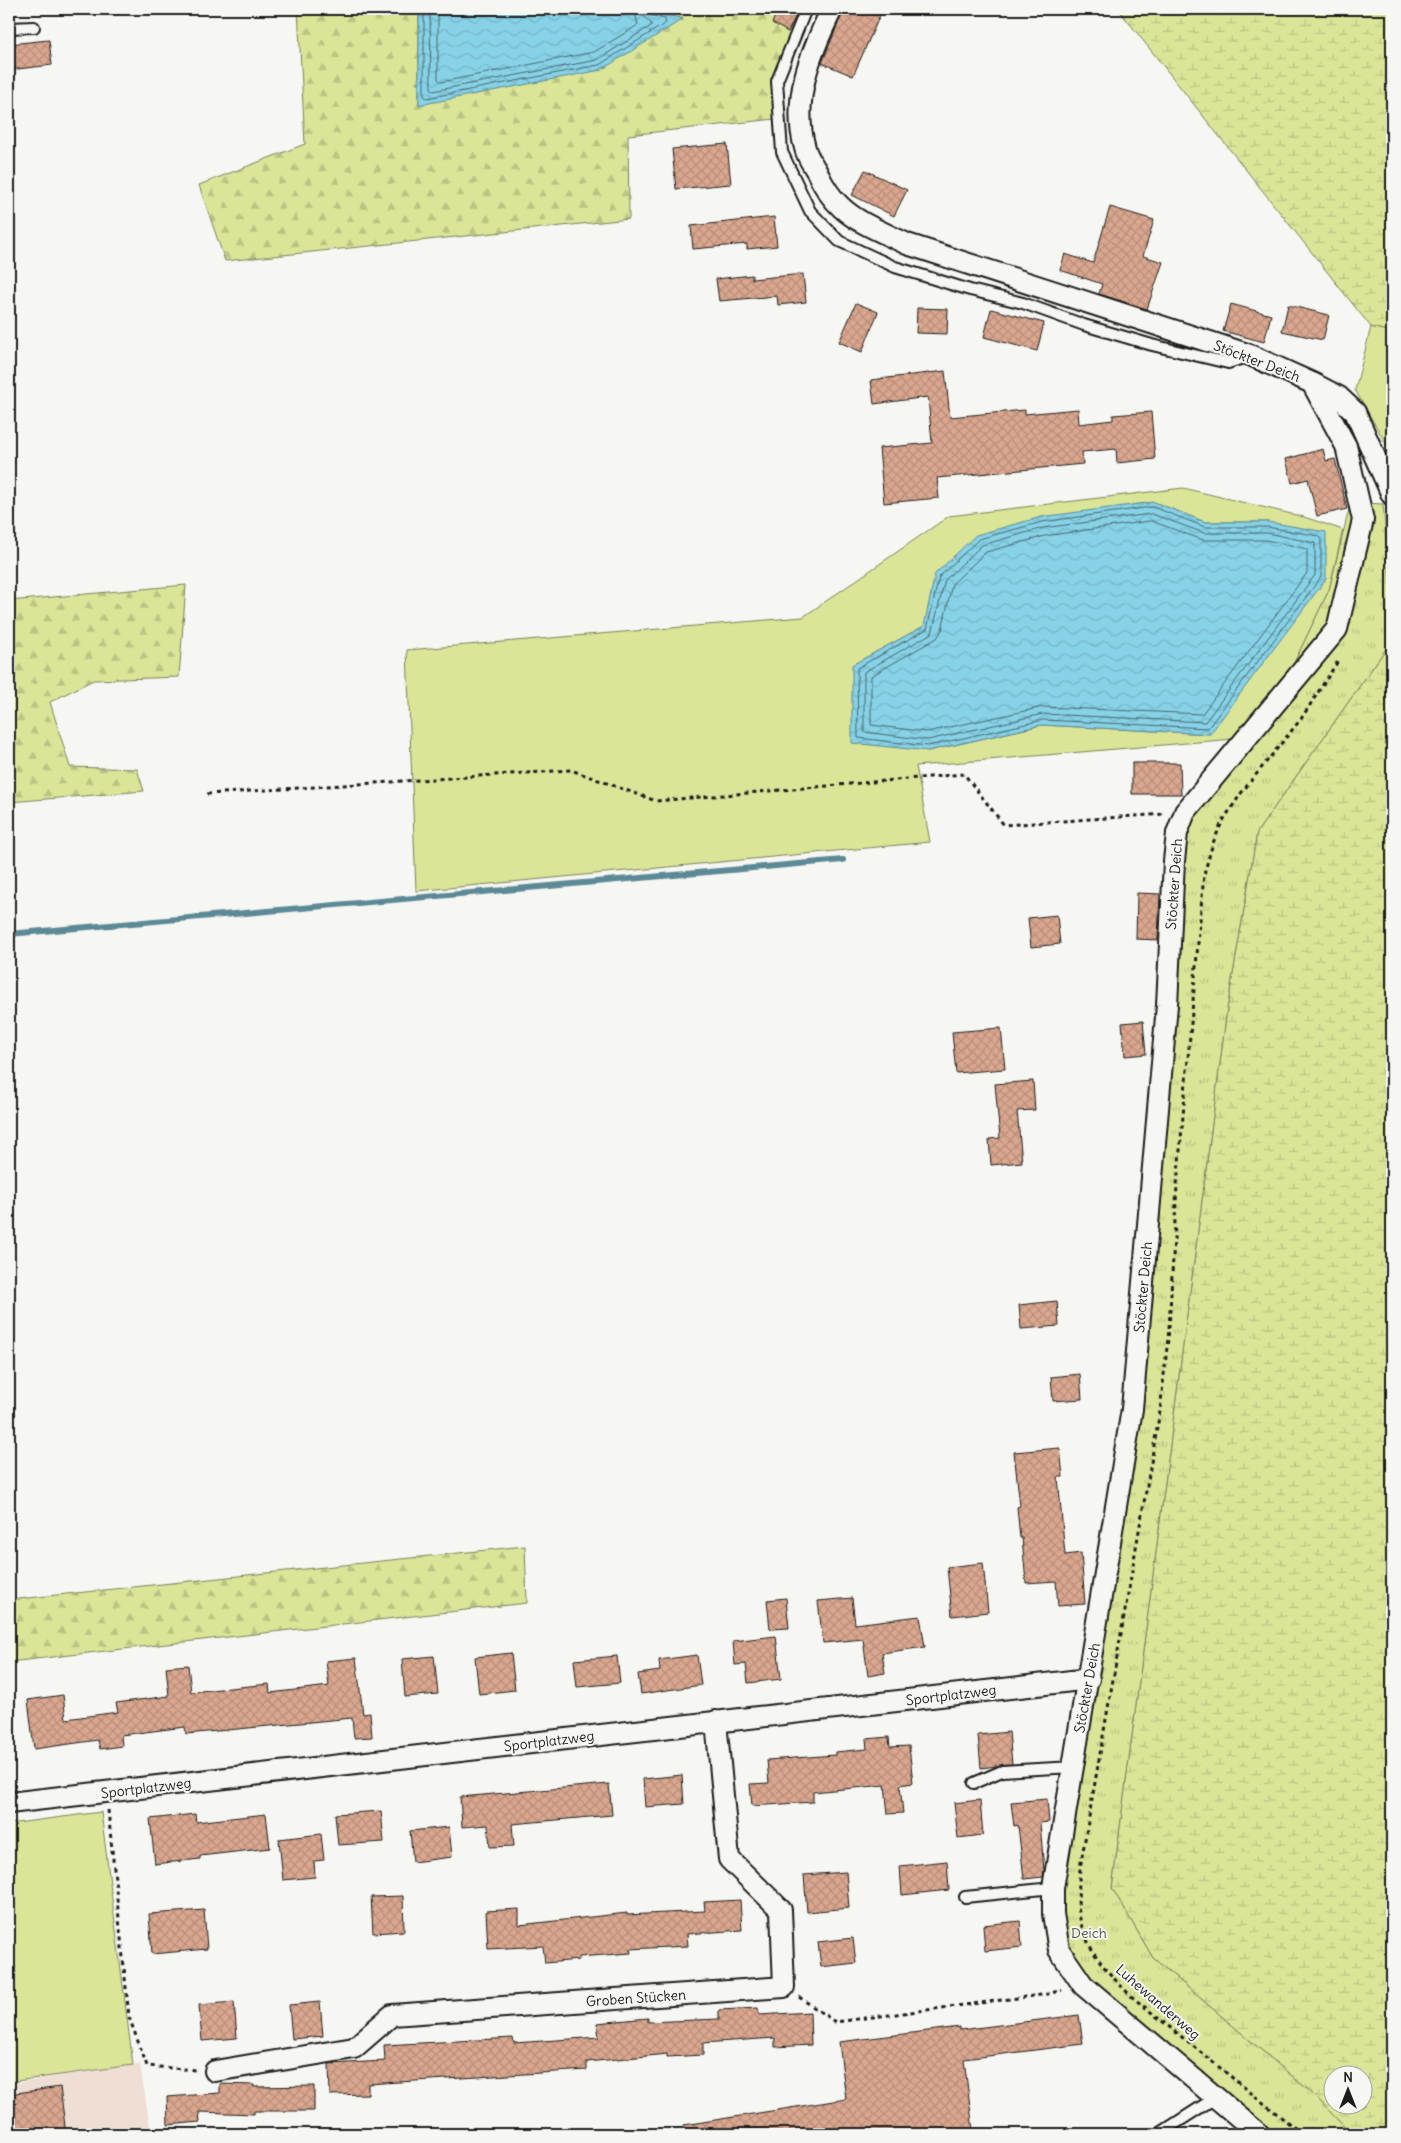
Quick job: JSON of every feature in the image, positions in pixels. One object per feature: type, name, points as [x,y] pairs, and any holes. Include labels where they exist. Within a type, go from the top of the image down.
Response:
[{"type":"street","name":"Stöckter Deich","points":[[832,9],[816,42],[804,80],[800,114],[805,150],[825,188],[840,207],[858,220],[926,251],[1250,355],[1312,383],[1346,446],[1363,520],[1337,629],[1185,812],[1177,833],[1167,996],[1132,1409],[1089,1679],[1053,1888],[1053,1914],[1059,1950],[1083,1985],[1259,2134]]},
{"type":"street","points":[[1312,383],[1339,398],[1355,412],[1392,495]]},
{"type":"street","name":"Sportplatzweg","points":[[9,1803],[1089,1679]]},
{"type":"street","points":[[716,1722],[729,1860],[781,1910],[784,1987]]},
{"type":"street","name":"Groben Stücken","points":[[215,2071],[354,2048],[392,2015],[784,1987]]},
{"type":"lane","points":[[806,9],[777,81],[782,152],[810,211],[839,240],[895,266],[962,288],[1023,303],[1084,325],[1152,345],[1228,363],[1250,355]]},
{"type":"lane","points":[[9,28],[34,27]]},
{"type":"lane","points":[[974,1783],[1002,1771],[1074,1767]]},
{"type":"lane","points":[[965,1897],[1053,1888]]},
{"type":"lane","points":[[1159,2134],[1215,2098]]},
{"type":"path","name":"Luhewanderweg","points":[[1302,2134],[1131,1996],[1106,1971],[1086,1937],[1080,1922],[1078,1897],[1080,1868],[1112,1695],[1124,1614],[1160,1411],[1169,1329],[1177,1185],[1204,874],[1213,843],[1222,822],[1242,792],[1301,719],[1339,658]]},
{"type":"path","points":[[207,794],[571,770],[656,801],[964,774],[1004,825],[1185,812]]},
{"type":"path","points":[[106,1792],[129,2017],[147,2066],[215,2071]]},
{"type":"path","points":[[784,1987],[835,2022],[1048,1994],[1083,1985]]},
{"type":"shaded area","points":[[140,2064],[151,2134],[9,2134],[9,2084]]},
{"type":"green space","points":[[298,9],[419,9],[419,104],[683,19],[644,9],[803,9],[774,77],[775,119],[628,135],[629,219],[225,261],[199,185],[305,144]]},
{"type":"green space","points":[[1118,9],[1392,9],[1392,332],[1371,327]]},
{"type":"green space","points":[[1371,327],[1392,332],[1392,454],[1355,390]]},
{"type":"green space","points":[[1183,488],[1304,517],[1343,530],[1329,590],[1292,667],[1234,739],[916,766],[930,842],[416,891],[407,650],[803,617],[949,516]],"holes":[[[1154,502],[1205,522],[1268,522],[1210,734],[1042,725],[928,751],[852,665],[924,626],[1108,509]]]},
{"type":"green space","name":"Deich","points":[[1365,503],[1383,504],[1392,604],[1392,640],[1257,832],[1227,1009],[1112,1888],[1153,1958],[1313,2094],[1324,2106],[1324,2116],[1334,2116],[1351,2134],[1252,2134],[1072,1987],[1046,1944],[1045,1903],[1122,1429],[1172,823],[1292,667],[1329,590],[1349,509]]},
{"type":"green space","points":[[186,585],[179,677],[93,680],[50,702],[70,767],[137,769],[144,791],[9,802],[9,601]]},
{"type":"green space","points":[[1392,640],[1392,2134],[1351,2134],[1334,2116],[1374,2116],[1374,2066],[1324,2066],[1324,2106],[1313,2094],[1153,1958],[1112,1888],[1227,1009],[1257,832]]},
{"type":"green space","points":[[525,1546],[527,1603],[9,1662],[9,1600]]},
{"type":"green space","points":[[101,1812],[133,2065],[9,2082],[9,1824]]},
{"type":"water","points":[[419,9],[644,9],[683,19],[601,70],[419,105]]},
{"type":"water","points":[[1154,502],[1205,522],[1268,522],[1326,532],[1326,579],[1210,734],[1042,725],[928,751],[852,743],[852,665],[924,626],[935,574],[976,535],[1041,517]]},
{"type":"building","points":[[779,9],[799,9],[788,32],[772,23]]},
{"type":"building","points":[[844,9],[865,9],[880,15],[853,76],[822,63]]},
{"type":"building","points":[[49,40],[52,65],[9,70],[9,44]]},
{"type":"building","points":[[727,144],[731,184],[676,189],[672,149]]},
{"type":"building","points":[[865,170],[907,190],[894,216],[852,195]]},
{"type":"building","points":[[1110,207],[1154,220],[1143,256],[1163,262],[1147,309],[1099,294],[1102,284],[1060,270],[1065,254],[1093,263]]},
{"type":"building","points":[[774,217],[777,246],[747,249],[747,244],[693,249],[691,226]]},
{"type":"building","points":[[803,274],[806,302],[778,305],[777,296],[719,301],[716,279],[752,275],[752,279]]},
{"type":"building","points":[[856,303],[878,312],[862,352],[839,342]]},
{"type":"building","points":[[1231,304],[1271,315],[1264,342],[1223,331]]},
{"type":"building","points":[[1288,305],[1329,315],[1323,340],[1282,331]]},
{"type":"building","points":[[917,308],[948,309],[947,334],[916,333]]},
{"type":"building","points":[[991,309],[1044,323],[1037,351],[984,337]]},
{"type":"building","points":[[945,371],[950,417],[1025,410],[1025,414],[1078,409],[1079,424],[1113,420],[1113,415],[1151,412],[1155,459],[1117,463],[1116,449],[1082,452],[1083,464],[937,478],[939,498],[884,503],[879,448],[932,443],[928,397],[874,404],[871,380]]},
{"type":"building","points":[[1323,449],[1326,461],[1335,459],[1347,509],[1317,516],[1308,479],[1292,483],[1286,459]]},
{"type":"building","points":[[1132,763],[1180,763],[1181,794],[1132,794]]},
{"type":"building","points":[[1137,893],[1160,894],[1158,940],[1136,939]]},
{"type":"building","points":[[1057,915],[1060,944],[1031,947],[1028,918]]},
{"type":"building","points":[[1143,1021],[1146,1054],[1125,1056],[1122,1023]]},
{"type":"building","points":[[1001,1028],[1005,1069],[956,1073],[952,1032]]},
{"type":"building","points":[[1033,1081],[1035,1110],[1017,1111],[1022,1162],[991,1165],[989,1139],[1000,1138],[995,1084]]},
{"type":"building","points":[[1057,1301],[1059,1326],[1021,1329],[1019,1305]]},
{"type":"building","points":[[1080,1374],[1082,1399],[1053,1401],[1051,1377]]},
{"type":"building","points":[[1060,1448],[1063,1477],[1058,1477],[1065,1555],[1081,1553],[1085,1604],[1058,1606],[1056,1581],[1026,1583],[1017,1507],[1020,1506],[1014,1452]]},
{"type":"building","points":[[983,1563],[988,1612],[952,1616],[947,1567]]},
{"type":"building","points":[[786,1598],[789,1628],[770,1629],[767,1600]]},
{"type":"building","points":[[852,1598],[855,1624],[920,1616],[925,1647],[882,1653],[885,1673],[868,1676],[863,1639],[823,1643],[818,1601]]},
{"type":"building","points":[[776,1636],[781,1679],[748,1683],[746,1664],[735,1665],[733,1641]]},
{"type":"building","points":[[511,1653],[515,1690],[479,1694],[475,1657]]},
{"type":"building","points":[[697,1655],[701,1685],[641,1694],[638,1674],[660,1671],[659,1660]]},
{"type":"building","points":[[434,1656],[438,1694],[405,1697],[402,1659]]},
{"type":"building","points":[[617,1656],[620,1683],[577,1687],[574,1660]]},
{"type":"building","points":[[356,1658],[363,1714],[370,1713],[372,1737],[354,1738],[352,1718],[186,1734],[185,1727],[121,1735],[122,1746],[100,1749],[98,1740],[34,1749],[28,1700],[63,1695],[66,1719],[118,1712],[116,1703],[169,1696],[166,1667],[188,1665],[191,1692],[269,1684],[270,1693],[329,1686],[326,1661]]},
{"type":"building","points":[[1009,1732],[1012,1764],[981,1768],[978,1735]]},
{"type":"building","points":[[889,1737],[890,1747],[909,1746],[913,1783],[900,1785],[903,1813],[888,1814],[885,1785],[813,1792],[813,1802],[752,1806],[750,1784],[769,1783],[767,1760],[835,1755],[835,1752],[867,1749],[866,1739]]},
{"type":"building","points":[[682,1775],[684,1804],[645,1807],[643,1779]]},
{"type":"building","points":[[609,1784],[612,1815],[512,1824],[514,1846],[490,1847],[488,1825],[462,1827],[460,1797]]},
{"type":"building","points":[[1047,1799],[1049,1822],[1040,1823],[1043,1877],[1024,1879],[1018,1825],[1014,1826],[1011,1802]]},
{"type":"building","points":[[980,1800],[983,1835],[958,1838],[954,1803]]},
{"type":"building","points":[[381,1811],[384,1842],[338,1845],[335,1814]]},
{"type":"building","points":[[195,1814],[196,1822],[266,1814],[270,1848],[200,1856],[200,1859],[155,1864],[150,1819]]},
{"type":"building","points":[[449,1827],[452,1857],[413,1862],[410,1831]]},
{"type":"building","points":[[321,1834],[324,1860],[314,1861],[315,1877],[283,1880],[279,1839]]},
{"type":"building","points":[[947,1861],[949,1890],[902,1895],[900,1866]]},
{"type":"building","points":[[846,1872],[849,1908],[807,1912],[804,1875]]},
{"type":"building","points":[[403,1896],[404,1931],[373,1933],[371,1897]]},
{"type":"building","points":[[740,1900],[742,1930],[687,1934],[688,1946],[630,1949],[631,1953],[579,1957],[579,1960],[545,1963],[543,1946],[488,1949],[486,1911],[519,1909],[519,1925],[627,1913],[627,1915],[705,1911],[704,1902]]},
{"type":"building","points":[[204,1910],[207,1949],[152,1954],[149,1914]]},
{"type":"building","points":[[1020,1921],[1022,1947],[985,1951],[983,1925]]},
{"type":"building","points":[[853,1938],[856,1963],[821,1967],[818,1942]]},
{"type":"building","points":[[234,2002],[237,2038],[202,2041],[199,2005]]},
{"type":"building","points":[[320,2002],[323,2036],[292,2039],[289,2005]]},
{"type":"building","points":[[758,2008],[759,2015],[810,2012],[811,2045],[775,2047],[775,2038],[703,2043],[703,2055],[667,2057],[667,2054],[587,2062],[587,2070],[368,2084],[368,2094],[330,2095],[329,2064],[385,2061],[384,2045],[513,2038],[514,2043],[599,2037],[597,2023],[648,2018],[648,2022],[719,2019],[719,2010]]},
{"type":"building","points":[[1079,2015],[1083,2044],[964,2059],[973,2130],[942,2134],[684,2134],[684,2125],[846,2099],[839,2042],[960,2027],[960,2030]]},
{"type":"building","points":[[220,2084],[254,2085],[254,2087],[314,2086],[314,2111],[254,2111],[254,2114],[199,2112],[200,2122],[168,2125],[167,2097],[220,2093]]},
{"type":"building","points":[[60,2087],[66,2134],[9,2134],[9,2094]]},
{"type":"waterway","points":[[9,934],[843,860]]}]
